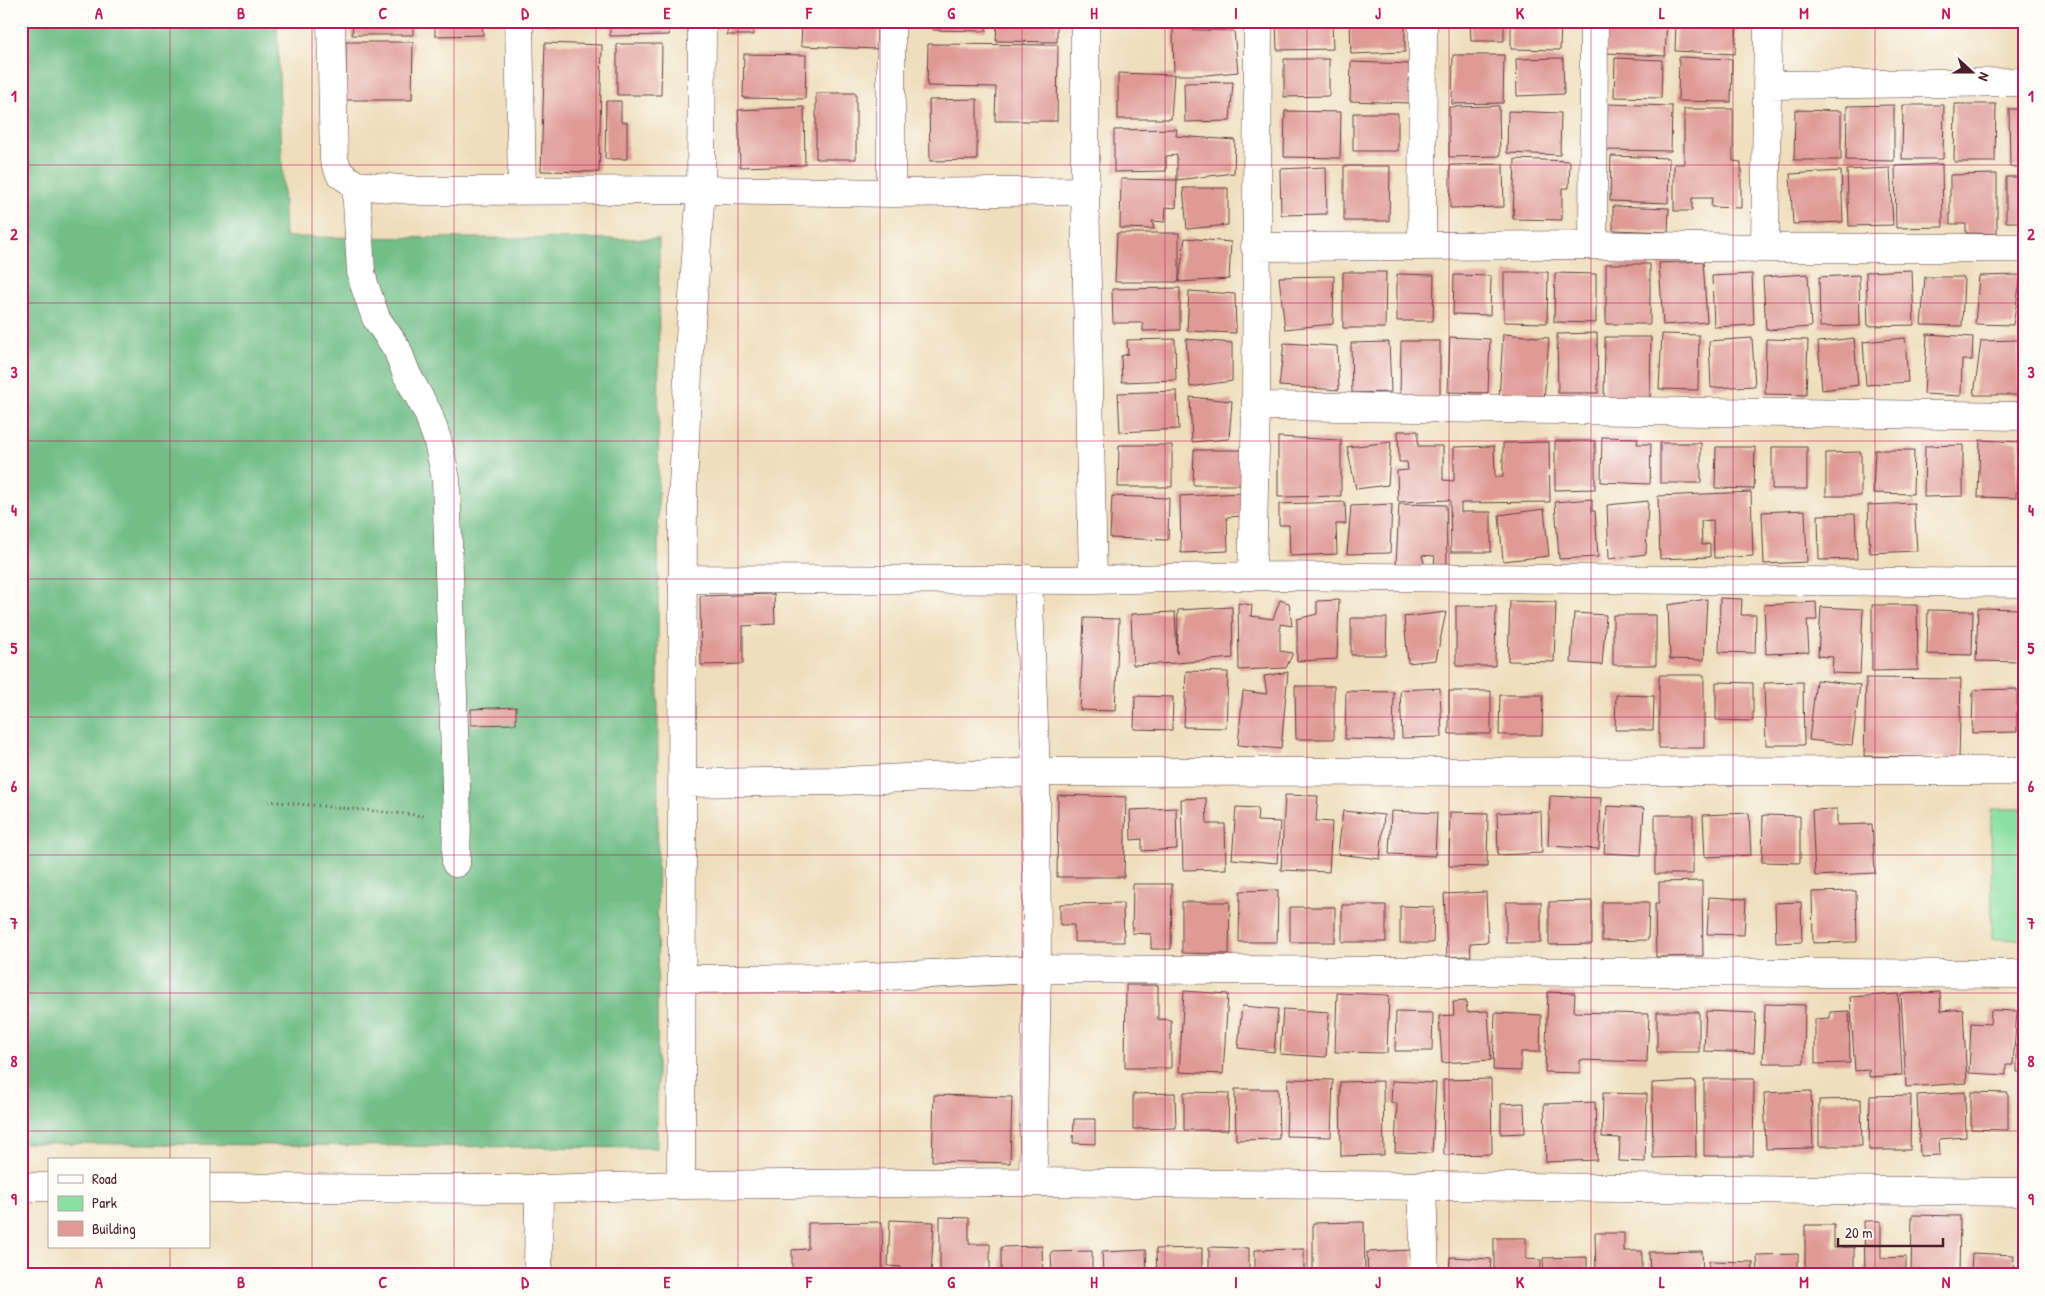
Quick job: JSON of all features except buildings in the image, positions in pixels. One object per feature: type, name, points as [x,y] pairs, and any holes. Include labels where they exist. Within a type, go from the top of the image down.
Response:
[{"type":"street","points":[[332,21],[334,160],[340,174],[356,185],[422,190],[701,190],[891,193],[1085,191]]},
{"type":"street","points":[[519,21],[522,190]]},
{"type":"street","points":[[681,1185],[683,487],[689,361],[701,190],[702,21]]},
{"type":"street","points":[[891,21],[891,193]]},
{"type":"street","points":[[1085,21],[1085,191],[1093,580]]},
{"type":"street","points":[[1252,576],[1256,406],[1255,247],[1258,21]]},
{"type":"street","points":[[1422,246],[1423,21]]},
{"type":"street","points":[[1593,245],[1594,21]]},
{"type":"street","points":[[1765,248],[1768,21]]},
{"type":"street","points":[[1767,85],[2024,82]]},
{"type":"street","points":[[356,185],[361,272],[365,287],[376,318],[397,349],[407,375],[428,413],[438,442],[446,479],[457,819],[456,863]]},
{"type":"street","points":[[1255,247],[1593,245],[1765,248],[2024,248]]},
{"type":"street","points":[[1256,406],[2024,416]]},
{"type":"street","points":[[682,579],[1093,580],[1252,576],[2024,582]]},
{"type":"street","points":[[1028,579],[1036,772],[1037,969],[1033,1182]]},
{"type":"street","points":[[683,784],[841,781],[1036,772],[2024,771]]},
{"type":"street","points":[[682,979],[845,978],[1037,969],[2024,974]]},
{"type":"street","points":[[210,1188],[539,1189],[681,1185],[1033,1182],[2024,1192]]},
{"type":"street","points":[[1422,1186],[1425,1275]]},
{"type":"street","points":[[21,1187],[48,1187]]},
{"type":"street","points":[[538,1275],[539,1189]]},
{"type":"path","points":[[268,801],[457,819]]},
{"type":"green space","points":[[21,21],[277,21],[285,237],[659,239],[657,1148],[21,1143]]},
{"type":"green space","points":[[1991,809],[2024,809],[2024,939],[1992,939]]}]
